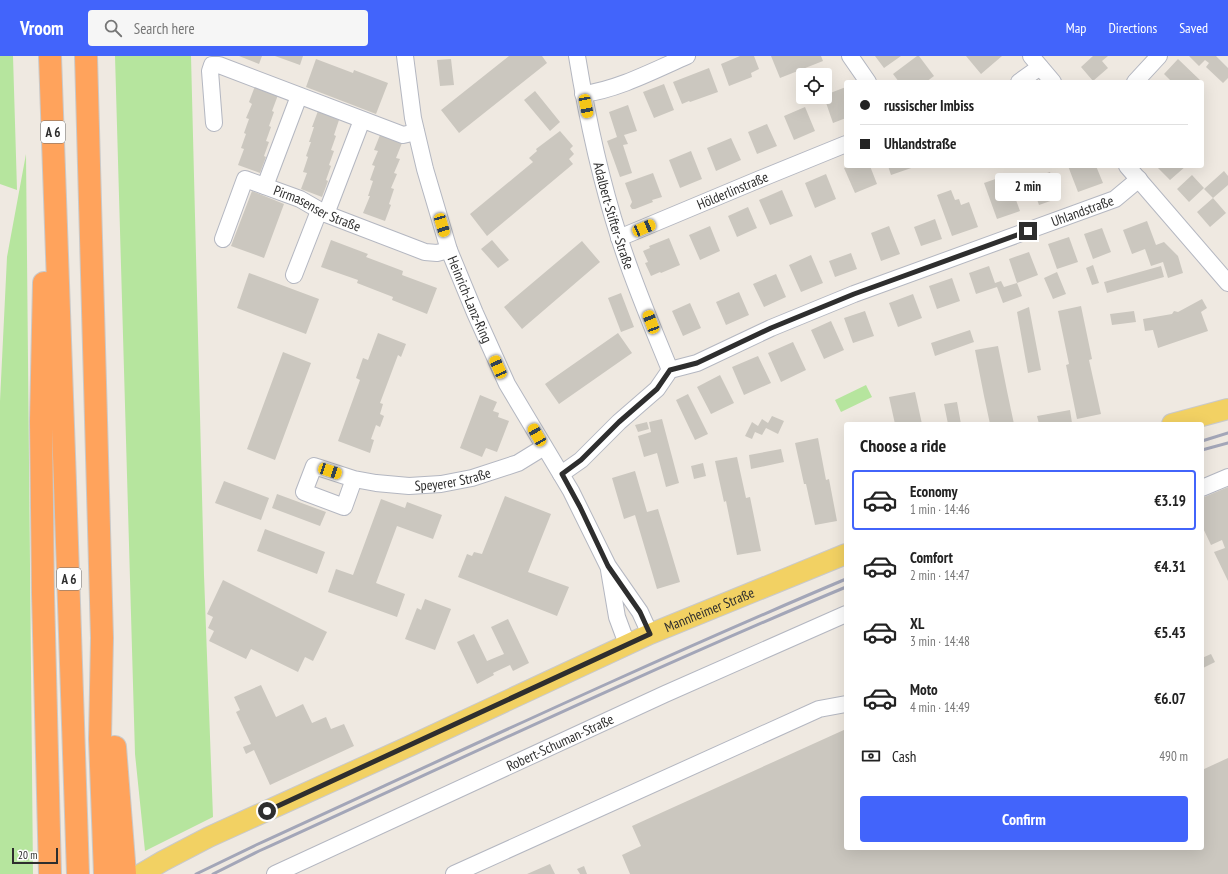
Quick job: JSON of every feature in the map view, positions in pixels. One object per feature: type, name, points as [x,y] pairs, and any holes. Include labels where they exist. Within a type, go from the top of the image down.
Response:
[{"type":"highway","name":"A 6","points":[[50,56],[72,639],[78,874]]},
{"type":"highway","name":"A 6","points":[[86,56],[102,638],[100,739],[115,870]]},
{"type":"highway","points":[[50,874],[43,609],[41,421],[44,282],[55,209]]},
{"type":"main road","points":[[1179,422],[1228,409]]},
{"type":"main road","name":"Mannheimer Straße","points":[[141,874],[209,837],[412,745],[627,644],[844,555]]},
{"type":"street","name":"Heinrich-Lanz-Ring","points":[[404,56],[416,132],[425,169],[449,250],[475,313],[498,367],[544,447],[562,474],[580,507],[608,566],[640,612],[650,634]]},
{"type":"street","name":"Adalbert-Stifter-Straße","points":[[577,56],[583,94],[594,143],[619,238],[670,370]]},
{"type":"street","points":[[583,94],[594,93],[616,86],[660,61],[687,56]]},
{"type":"street","points":[[850,56],[867,80]]},
{"type":"street","points":[[1137,80],[1159,56]]},
{"type":"street","points":[[1021,80],[1035,62],[1051,80]]},
{"type":"street","points":[[214,123],[210,71],[212,65],[219,65],[403,135],[416,132]]},
{"type":"street","points":[[265,186],[299,96]]},
{"type":"street","points":[[294,275],[362,120]]},
{"type":"street","name":"Hölderlinstraße","points":[[619,238],[844,145]]},
{"type":"street","points":[[1129,168],[1228,283]]},
{"type":"street","name":"Pirmasenser Straße","points":[[223,239],[245,179],[300,199],[322,213],[425,252],[437,253],[449,250]]},
{"type":"street","name":"Uhlandstraße","points":[[670,370],[697,363],[771,328],[854,294],[1115,199],[1139,179]]},
{"type":"street","points":[[562,474],[581,460],[619,422],[657,389],[670,370]]},
{"type":"street","name":"Speyerer Straße","points":[[354,479],[409,486],[441,484],[472,478],[518,463],[544,447]]},
{"type":"street","points":[[1204,487],[1228,477]]},
{"type":"street","name":"Heinrich-Lanz-Ring","points":[[608,566],[617,617],[627,644]]},
{"type":"street","name":"Robert-Schuman-Straße","points":[[275,874],[614,717],[844,615]]},
{"type":"street","points":[[454,874],[819,709],[844,704]]},
{"type":"green space","points":[[0,56],[13,56],[17,190],[0,184]]},
{"type":"green space","points":[[115,56],[191,56],[204,575],[213,817],[145,851],[135,754]]},
{"type":"green space","points":[[26,154],[33,874],[0,874],[0,401],[7,257]]},
{"type":"green space","points":[[866,385],[872,397],[841,412],[835,400]]},
{"type":"building","points":[[239,56],[262,56],[259,64]]},
{"type":"building","points":[[275,56],[303,56],[300,65]]},
{"type":"building","points":[[509,56],[542,56],[547,63],[459,133],[441,110]]},
{"type":"building","points":[[740,56],[754,56],[759,69],[751,73],[752,77],[729,86],[721,64]]},
{"type":"building","points":[[771,56],[821,56],[823,61],[805,68],[796,68],[796,72],[780,78]]},
{"type":"building","points":[[875,56],[901,56],[884,68]]},
{"type":"building","points":[[919,56],[934,76],[929,80],[898,80],[893,74]]},
{"type":"building","points":[[966,56],[1002,56],[981,74]]},
{"type":"building","points":[[1093,56],[1108,56],[1102,61],[1108,68],[1094,80],[1092,80],[1081,67]]},
{"type":"building","points":[[1189,56],[1216,56],[1228,68],[1228,78],[1223,83],[1206,67],[1209,63],[1205,60],[1199,66]]},
{"type":"building","points":[[316,59],[353,73],[354,70],[388,83],[376,114],[306,87]]},
{"type":"building","points":[[451,59],[454,85],[440,86],[437,60]]},
{"type":"building","points":[[1178,59],[1200,80],[1170,80],[1164,74]]},
{"type":"building","points":[[709,68],[718,92],[682,104],[673,82]]},
{"type":"building","points":[[664,84],[674,110],[654,118],[643,92]]},
{"type":"building","points":[[255,86],[278,95],[272,111],[274,112],[269,126],[271,127],[266,141],[269,142],[264,156],[266,157],[260,173],[238,165],[244,149],[241,148],[249,119],[246,118],[252,104],[249,102]]},
{"type":"building","points":[[844,88],[844,119],[833,123],[826,104],[832,104],[832,92]]},
{"type":"building","points":[[535,91],[560,122],[550,131],[524,100]]},
{"type":"building","points":[[628,105],[637,131],[624,135],[628,144],[623,145],[632,173],[620,177],[607,141],[617,137],[609,112]]},
{"type":"building","points":[[805,107],[815,131],[794,140],[784,116]]},
{"type":"building","points":[[318,111],[339,120],[334,135],[336,136],[331,150],[334,151],[326,180],[328,181],[322,197],[301,189],[307,173],[303,172],[308,157],[306,156],[311,142],[309,142],[314,127],[312,127]]},
{"type":"building","points":[[767,124],[777,146],[757,154],[748,132]]},
{"type":"building","points":[[560,131],[573,146],[570,149],[574,154],[569,159],[573,164],[487,236],[470,214],[533,162],[529,158],[537,151],[536,149]]},
{"type":"building","points":[[380,135],[402,143],[396,158],[400,159],[394,173],[397,174],[391,188],[394,189],[389,204],[391,205],[385,221],[363,213],[370,196],[368,196],[373,181],[370,180],[375,166],[372,165],[378,151],[374,150]]},
{"type":"building","points":[[731,138],[741,160],[716,171],[707,148]]},
{"type":"building","points":[[691,151],[702,179],[680,188],[669,160]]},
{"type":"building","points":[[844,168],[871,168],[877,184],[855,193]]},
{"type":"building","points":[[889,168],[911,168],[891,175]]},
{"type":"building","points":[[1069,168],[1097,168],[1103,183],[1078,192]]},
{"type":"building","points":[[1158,168],[1184,168],[1170,180]]},
{"type":"building","points":[[1224,171],[1228,176],[1228,185],[1213,198],[1204,189]]},
{"type":"building","points":[[1050,172],[1059,198],[1039,205],[1030,179]]},
{"type":"building","points":[[653,173],[662,197],[652,200],[653,202],[632,209],[630,206],[632,202],[625,183]]},
{"type":"building","points":[[826,174],[836,199],[815,208],[805,183]]},
{"type":"building","points":[[1007,175],[1020,211],[997,219],[984,183]]},
{"type":"building","points":[[1192,175],[1204,188],[1189,202],[1177,189]]},
{"type":"building","points":[[782,190],[793,216],[770,225],[759,200]]},
{"type":"building","points":[[951,190],[955,200],[959,199],[961,205],[969,202],[978,227],[952,236],[937,195]]},
{"type":"building","points":[[252,191],[284,204],[264,258],[231,246]]},
{"type":"building","points":[[1213,198],[1226,213],[1210,227],[1197,212]]},
{"type":"building","points":[[748,207],[757,228],[737,237],[728,216]]},
{"type":"building","points":[[935,219],[942,239],[921,246],[914,227]]},
{"type":"building","points":[[1147,221],[1156,245],[1164,242],[1178,256],[1183,273],[1168,278],[1163,262],[1151,266],[1145,249],[1132,254],[1123,230]]},
{"type":"building","points":[[710,226],[720,251],[700,260],[689,235]]},
{"type":"building","points":[[889,226],[900,254],[881,261],[871,233]]},
{"type":"building","points":[[1102,228],[1111,252],[1093,259],[1084,234]]},
{"type":"building","points":[[1069,237],[1078,262],[1057,269],[1048,244]]},
{"type":"building","points":[[669,238],[680,265],[651,276],[645,263],[648,262],[643,251],[650,248],[649,246]]},
{"type":"building","points":[[331,240],[368,254],[366,257],[403,271],[402,275],[437,288],[427,314],[392,300],[393,297],[357,283],[358,280],[321,267]]},
{"type":"building","points":[[492,240],[509,260],[498,268],[481,249]]},
{"type":"building","points":[[582,241],[600,262],[522,329],[504,307]]},
{"type":"building","points":[[1029,252],[1038,275],[1017,283],[1009,259]]},
{"type":"building","points":[[851,253],[857,269],[835,277],[829,261]]},
{"type":"building","points":[[811,255],[823,283],[801,292],[789,265]]},
{"type":"building","points":[[1093,265],[1099,283],[1092,285],[1086,268]]},
{"type":"building","points":[[989,266],[995,283],[1001,281],[1004,287],[1017,283],[1022,296],[1003,303],[997,287],[976,294],[969,273]]},
{"type":"building","points":[[1161,266],[1164,277],[1107,293],[1104,282]]},
{"type":"building","points":[[1057,272],[1066,294],[1053,299],[1044,278]]},
{"type":"building","points":[[249,273],[319,299],[306,334],[237,308]]},
{"type":"building","points":[[776,274],[786,297],[764,307],[753,284]]},
{"type":"building","points":[[952,278],[960,301],[937,309],[929,286]]},
{"type":"building","points":[[739,292],[749,315],[726,325],[716,302]]},
{"type":"building","points":[[621,293],[634,327],[621,332],[608,298]]},
{"type":"building","points":[[913,294],[922,318],[898,327],[889,303]]},
{"type":"building","points":[[1202,299],[1207,308],[1201,312],[1208,331],[1158,348],[1153,330],[1145,331],[1143,319],[1172,314],[1174,311],[1178,312]]},
{"type":"building","points":[[690,303],[701,328],[683,336],[672,311]]},
{"type":"building","points":[[1081,306],[1092,359],[1089,360],[1101,414],[1077,419],[1066,365],[1069,364],[1058,311]]},
{"type":"building","points":[[1029,307],[1041,370],[1028,373],[1017,312]]},
{"type":"building","points":[[865,311],[874,336],[853,343],[844,318]]},
{"type":"building","points":[[1134,311],[1136,322],[1112,325],[1110,314]]},
{"type":"building","points":[[831,321],[844,350],[824,359],[811,330]]},
{"type":"building","points":[[970,330],[974,342],[935,356],[931,343]]},
{"type":"building","points":[[378,333],[406,344],[401,357],[398,355],[380,403],[383,404],[380,414],[384,416],[380,427],[376,425],[371,439],[374,440],[370,453],[338,441],[360,380],[356,378],[363,358],[368,360]]},
{"type":"building","points":[[618,333],[632,353],[559,404],[545,384]]},
{"type":"building","points":[[793,342],[806,370],[781,382],[768,353]]},
{"type":"building","points":[[998,346],[1014,422],[990,422],[975,350]]},
{"type":"building","points":[[283,352],[311,363],[275,460],[247,449]]},
{"type":"building","points":[[758,356],[771,383],[744,395],[732,367]]},
{"type":"building","points":[[720,375],[734,403],[711,414],[697,387]]},
{"type":"building","points":[[915,392],[922,422],[895,422],[889,397]]},
{"type":"building","points":[[688,394],[708,434],[695,440],[676,400]]},
{"type":"building","points":[[480,395],[497,402],[493,411],[499,413],[498,417],[509,421],[497,452],[486,448],[482,457],[460,448]]},
{"type":"building","points":[[957,402],[961,422],[948,422],[944,404]]},
{"type":"building","points":[[1070,410],[1072,422],[1038,422],[1037,416]]},
{"type":"building","points":[[772,416],[784,421],[778,434],[766,428],[762,435],[755,432],[752,439],[745,436],[752,422],[758,426],[762,419],[768,423]]},
{"type":"building","points":[[662,419],[679,483],[666,487],[657,453],[644,457],[638,436],[651,432],[649,422]]},
{"type":"building","points":[[647,422],[649,429],[638,432],[635,425]]},
{"type":"building","points":[[818,438],[826,480],[829,479],[837,521],[815,525],[795,443]]},
{"type":"building","points":[[781,449],[784,462],[751,469],[749,455]]},
{"type":"building","points":[[737,457],[746,498],[750,497],[761,551],[737,555],[726,501],[724,502],[715,461]]},
{"type":"building","points":[[703,463],[706,476],[694,479],[691,466]]},
{"type":"building","points":[[635,471],[647,512],[658,509],[680,582],[657,589],[635,515],[624,519],[612,478]]},
{"type":"building","points":[[224,481],[269,498],[261,520],[215,503]]},
{"type":"building","points":[[1228,487],[1228,581],[1214,552],[1225,548],[1222,540],[1211,545],[1204,530],[1204,497]]},
{"type":"building","points":[[277,494],[326,512],[320,526],[272,508]]},
{"type":"building","points":[[505,496],[551,514],[528,572],[569,587],[557,616],[458,577],[467,554],[472,556],[474,552],[482,554]]},
{"type":"building","points":[[381,499],[405,508],[407,502],[442,515],[433,539],[397,526],[376,583],[405,594],[397,617],[328,592],[336,569],[353,575]]},
{"type":"building","points":[[265,529],[325,552],[317,574],[257,551]]},
{"type":"building","points":[[223,580],[327,632],[313,661],[305,657],[298,672],[251,649],[246,659],[209,641],[214,631],[208,628],[213,617],[207,614]]},
{"type":"building","points":[[425,599],[451,609],[435,650],[405,639],[417,608],[421,610]]},
{"type":"building","points":[[508,619],[529,663],[513,671],[510,665],[493,673],[494,675],[477,684],[457,642],[474,634],[487,661],[504,654],[491,627]]},
{"type":"building","points":[[1211,654],[1215,662],[1204,668],[1204,657]]},
{"type":"building","points":[[261,685],[276,717],[303,704],[312,723],[326,717],[331,729],[344,724],[354,746],[270,785],[254,750],[246,754],[243,747],[251,744],[236,712],[240,710],[234,697]]},
{"type":"building","points":[[844,730],[844,850],[1204,850],[1204,769],[1228,758],[1228,874],[630,874],[622,855],[641,846],[632,826]]},
{"type":"building","points":[[550,864],[555,874],[527,874]]},
{"type":"building","points":[[584,866],[587,874],[580,874],[577,869]]},
{"type":"railway","points":[[1204,440],[1228,433]]},
{"type":"railway","points":[[1204,449],[1228,443]]},
{"type":"railway","points":[[196,874],[256,845],[697,643],[844,580]]},
{"type":"railway","points":[[213,874],[259,851],[551,717],[844,588]]},
{"type":"route","points":[[267,811],[650,634],[640,612],[608,566],[580,507],[562,474],[581,460],[619,422],[657,389],[670,370],[697,363],[771,328],[854,294],[1028,231]]}]
